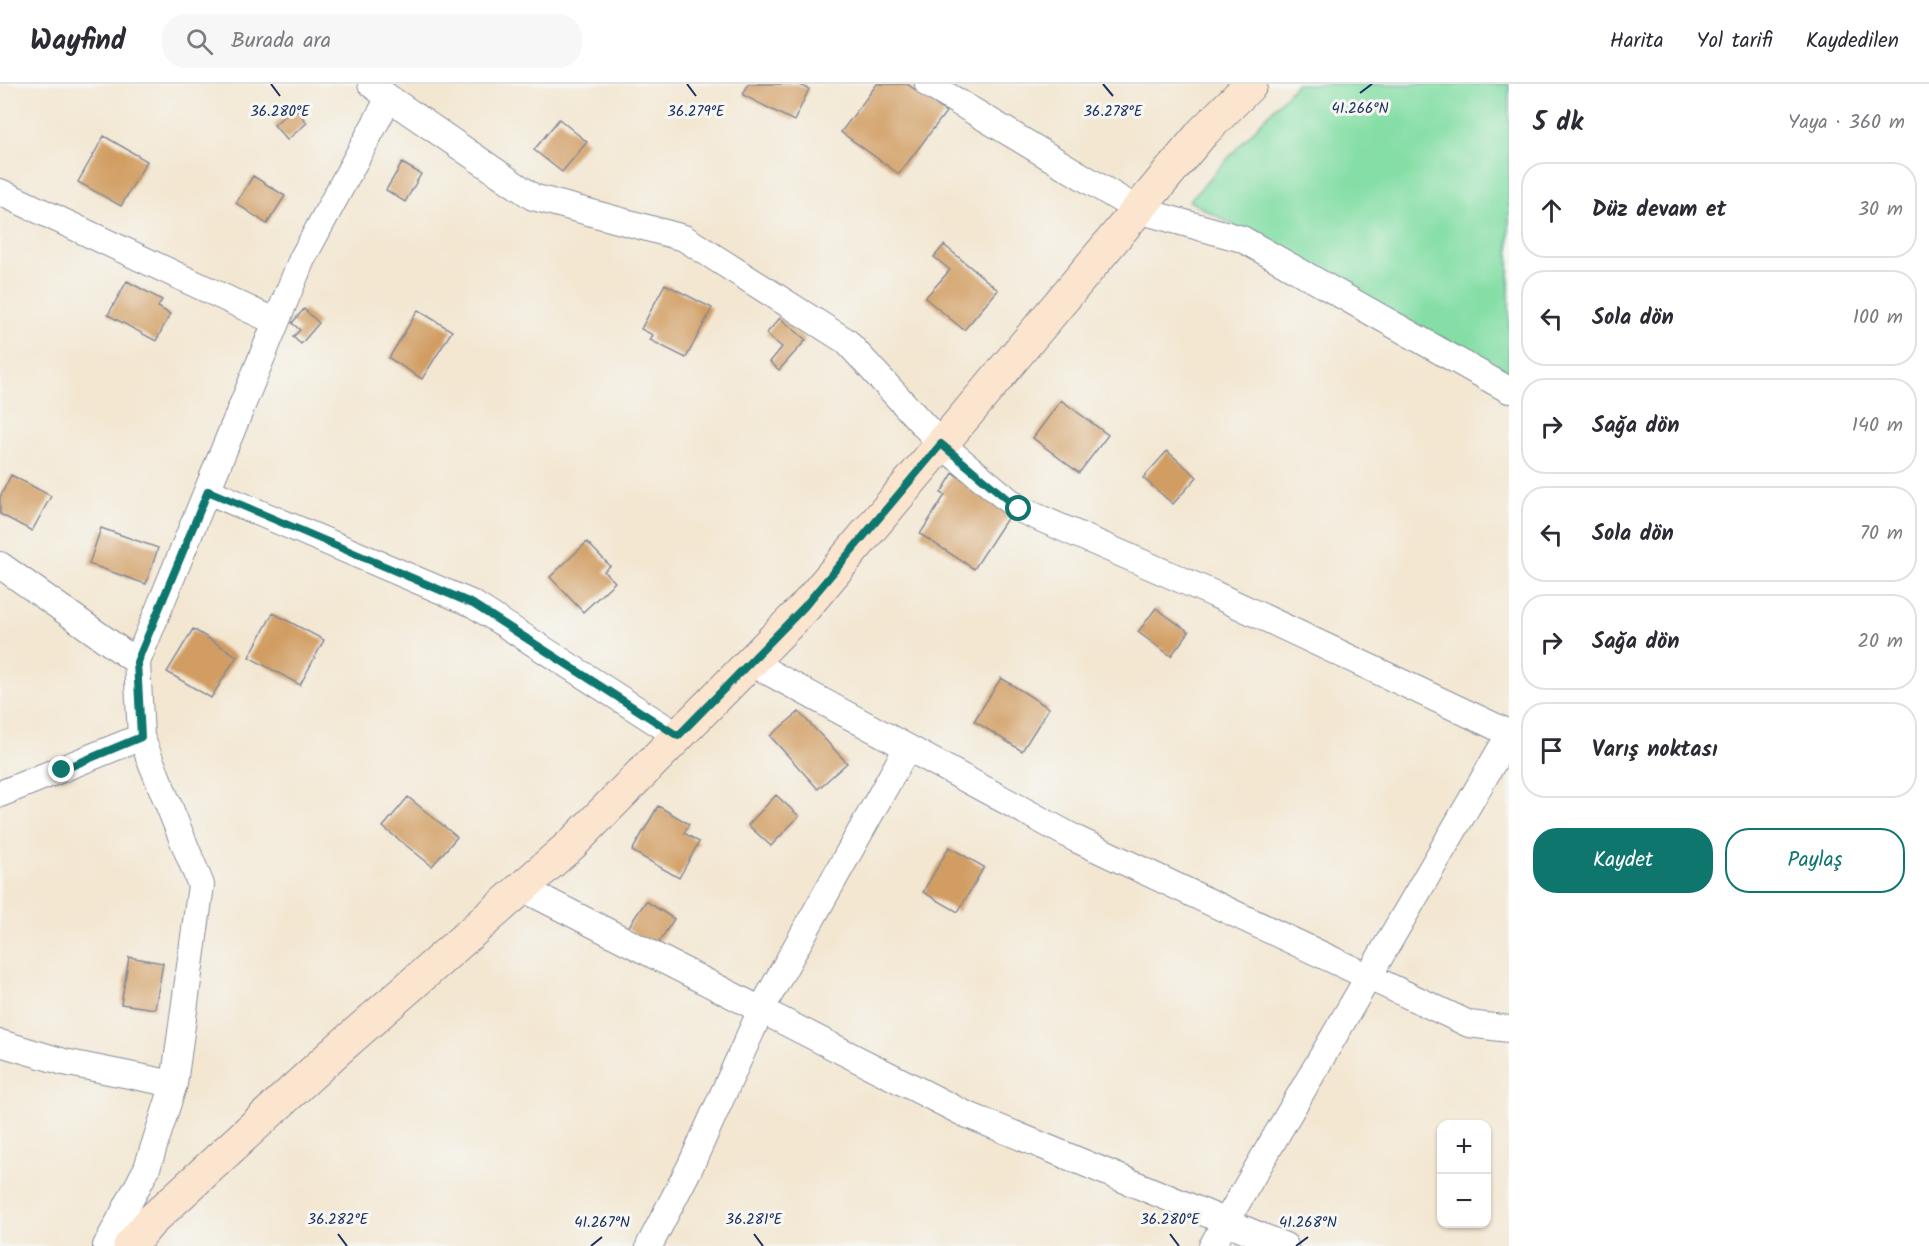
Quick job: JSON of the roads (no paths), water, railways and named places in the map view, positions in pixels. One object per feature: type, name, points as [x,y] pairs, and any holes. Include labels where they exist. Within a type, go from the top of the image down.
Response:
[{"type":"street","points":[[928,84],[1138,210],[1242,239],[1509,390]]},
{"type":"street","points":[[130,1246],[151,1221],[326,1060],[573,843],[804,607],[1203,132],[1251,84]]},
{"type":"street","points":[[106,1246],[147,1168],[174,1084],[201,885],[141,737],[137,662],[302,259],[380,91],[533,197],[684,238],[846,341],[941,444],[1019,509],[1214,594],[1509,734],[1212,1246]]},
{"type":"street","points":[[0,192],[276,322]]},
{"type":"street","points":[[208,491],[473,604],[678,736]]},
{"type":"street","points":[[0,565],[137,662]]},
{"type":"street","points":[[750,662],[1076,839],[1469,1024],[1509,1029]]},
{"type":"street","points":[[0,794],[141,737]]},
{"type":"street","points":[[649,1246],[690,1167],[761,1010],[907,748]]},
{"type":"street","points":[[522,888],[963,1113],[1285,1246]]},
{"type":"street","points":[[0,1043],[64,1062],[174,1084]]}]
